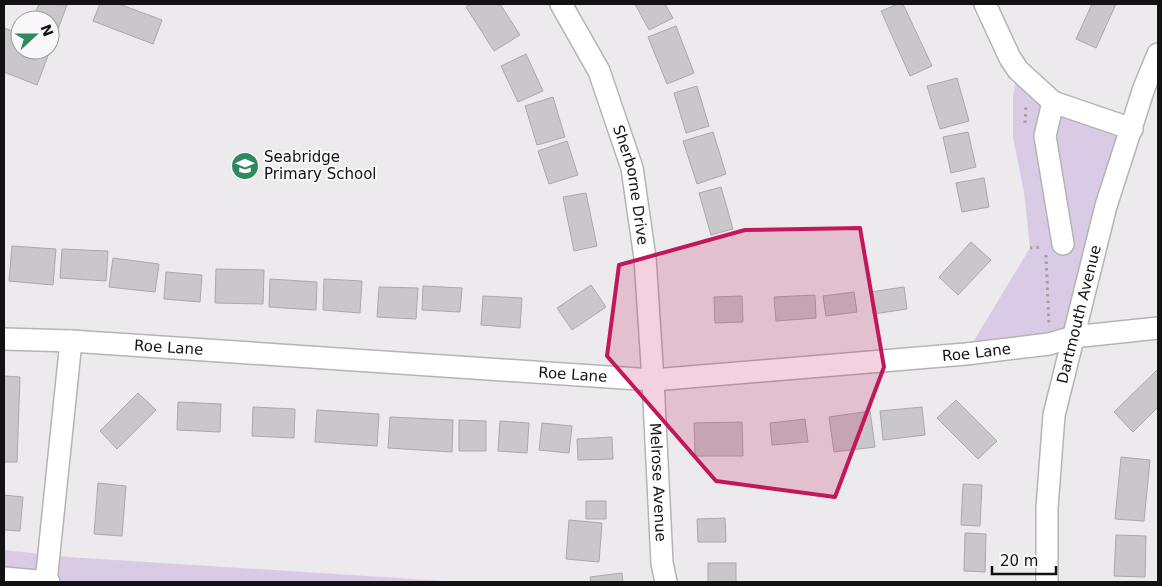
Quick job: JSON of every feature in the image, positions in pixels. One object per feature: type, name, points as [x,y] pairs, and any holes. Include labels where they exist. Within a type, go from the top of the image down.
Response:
[{"type":"street","name":"Sherborne Drive","points":[[561,4],[599,71],[632,168],[645,258],[653,380]]},
{"type":"street","points":[[985,4],[1010,58],[1018,70],[1053,102],[1132,129]]},
{"type":"street","name":"Dartmouth Avenue","points":[[1047,582],[1046,508],[1054,415],[1106,206],[1144,88],[1158,54]]},
{"type":"street","points":[[1053,102],[1046,136],[1063,244]]},
{"type":"street","name":"Roe Lane","points":[[4,339],[70,341],[653,380],[966,354],[1049,344],[1073,337],[1158,328]]},
{"type":"street","points":[[4,578],[47,582],[70,341]]},
{"type":"street","name":"Melrose Avenue","points":[[653,380],[662,563],[666,582]]},
{"type":"highlighted area","points":[[860,228],[884,367],[835,497],[716,481],[607,356],[619,265],[745,230]]},
{"type":"shaded area","points":[[1018,70],[1053,102],[1132,129],[1073,337],[966,354],[1030,248],[1024,192],[1013,137],[1013,96]]},
{"type":"shaded area","points":[[4,550],[68,557],[460,582],[4,582]]},
{"type":"building","points":[[39,4],[67,5],[60,24],[60,10],[37,10]]},
{"type":"building","points":[[100,4],[119,4],[162,20],[153,44],[93,21]]},
{"type":"building","points":[[471,4],[500,4],[520,35],[494,51],[466,7]]},
{"type":"building","points":[[635,4],[665,4],[673,18],[649,30]]},
{"type":"building","points":[[898,4],[903,4],[932,66],[910,76],[881,11]]},
{"type":"building","points":[[1092,4],[1116,4],[1096,48],[1076,39]]},
{"type":"building","points":[[676,26],[694,73],[667,84],[648,37]]},
{"type":"building","points":[[4,28],[10,30],[10,60],[46,60],[37,85],[4,72]]},
{"type":"building","points":[[526,54],[543,91],[518,102],[501,66]]},
{"type":"building","points":[[957,78],[969,121],[940,129],[927,86]]},
{"type":"building","points":[[697,86],[709,126],[686,133],[674,93]]},
{"type":"building","points":[[553,97],[565,137],[537,145],[525,106]]},
{"type":"building","points":[[713,132],[726,174],[697,184],[683,141]]},
{"type":"building","points":[[968,132],[976,167],[951,173],[943,137]]},
{"type":"building","points":[[567,141],[578,175],[549,184],[538,151]]},
{"type":"building","points":[[984,178],[989,207],[962,212],[956,183]]},
{"type":"building","points":[[721,187],[733,229],[711,235],[699,193]]},
{"type":"building","points":[[586,193],[597,246],[574,251],[563,197]]},
{"type":"building","points":[[971,242],[991,260],[958,295],[939,277]]},
{"type":"building","points":[[12,246],[56,249],[53,285],[9,281]]},
{"type":"building","points":[[62,249],[108,251],[106,281],[60,278]]},
{"type":"building","points":[[113,258],[159,264],[155,292],[109,287]]},
{"type":"building","points":[[216,269],[264,270],[263,304],[215,303]]},
{"type":"building","points":[[166,272],[202,275],[200,302],[164,299]]},
{"type":"building","points":[[270,279],[317,282],[316,310],[269,307]]},
{"type":"building","points":[[324,279],[362,281],[360,313],[323,310]]},
{"type":"building","points":[[591,285],[606,307],[572,330],[557,308]]},
{"type":"building","points":[[423,286],[462,288],[460,312],[422,310]]},
{"type":"building","points":[[379,287],[418,288],[416,319],[377,317]]},
{"type":"building","points":[[904,287],[907,309],[873,314],[870,292]]},
{"type":"building","points":[[854,292],[857,312],[826,316],[823,296]]},
{"type":"building","points":[[815,295],[816,318],[776,321],[774,297]]},
{"type":"building","points":[[483,296],[522,298],[520,328],[481,325]]},
{"type":"building","points":[[742,296],[743,322],[715,323],[714,297]]},
{"type":"building","points":[[1158,369],[1158,407],[1133,432],[1114,412]]},
{"type":"building","points":[[4,376],[20,377],[17,462],[4,462]]},
{"type":"building","points":[[138,393],[156,410],[117,449],[100,431]]},
{"type":"building","points":[[956,400],[997,441],[978,459],[937,418]]},
{"type":"building","points":[[178,402],[221,404],[220,432],[177,430]]},
{"type":"building","points":[[253,407],[295,409],[294,438],[252,436]]},
{"type":"building","points":[[922,407],[925,435],[883,440],[880,411]]},
{"type":"building","points":[[317,410],[379,414],[377,446],[315,442]]},
{"type":"building","points":[[870,411],[875,447],[834,452],[829,417]]},
{"type":"building","points":[[390,417],[453,420],[452,452],[388,448]]},
{"type":"building","points":[[805,419],[808,442],[772,445],[770,423]]},
{"type":"building","points":[[459,420],[486,421],[486,451],[459,451]]},
{"type":"building","points":[[500,421],[529,423],[527,453],[498,451]]},
{"type":"building","points":[[742,422],[743,456],[695,456],[694,423]]},
{"type":"building","points":[[542,423],[572,426],[569,453],[539,450]]},
{"type":"building","points":[[612,437],[613,459],[578,460],[577,439]]},
{"type":"building","points":[[1121,457],[1150,460],[1144,521],[1115,519]]},
{"type":"building","points":[[98,483],[126,486],[122,536],[94,534]]},
{"type":"building","points":[[963,484],[982,485],[980,526],[961,525]]},
{"type":"building","points":[[4,495],[23,497],[20,531],[4,530]]},
{"type":"building","points":[[586,501],[606,501],[606,519],[586,519]]},
{"type":"building","points":[[725,518],[726,542],[698,542],[697,519]]},
{"type":"building","points":[[569,520],[602,523],[599,562],[566,559]]},
{"type":"building","points":[[965,533],[986,534],[985,572],[964,571]]},
{"type":"building","points":[[1116,535],[1146,536],[1145,577],[1114,576]]},
{"type":"building","points":[[708,563],[736,563],[736,582],[708,582]]},
{"type":"building","points":[[622,573],[623,582],[591,582],[590,577]]},
{"type":"place","name":"Seabridge Primary School","points":[[245,166]]}]
